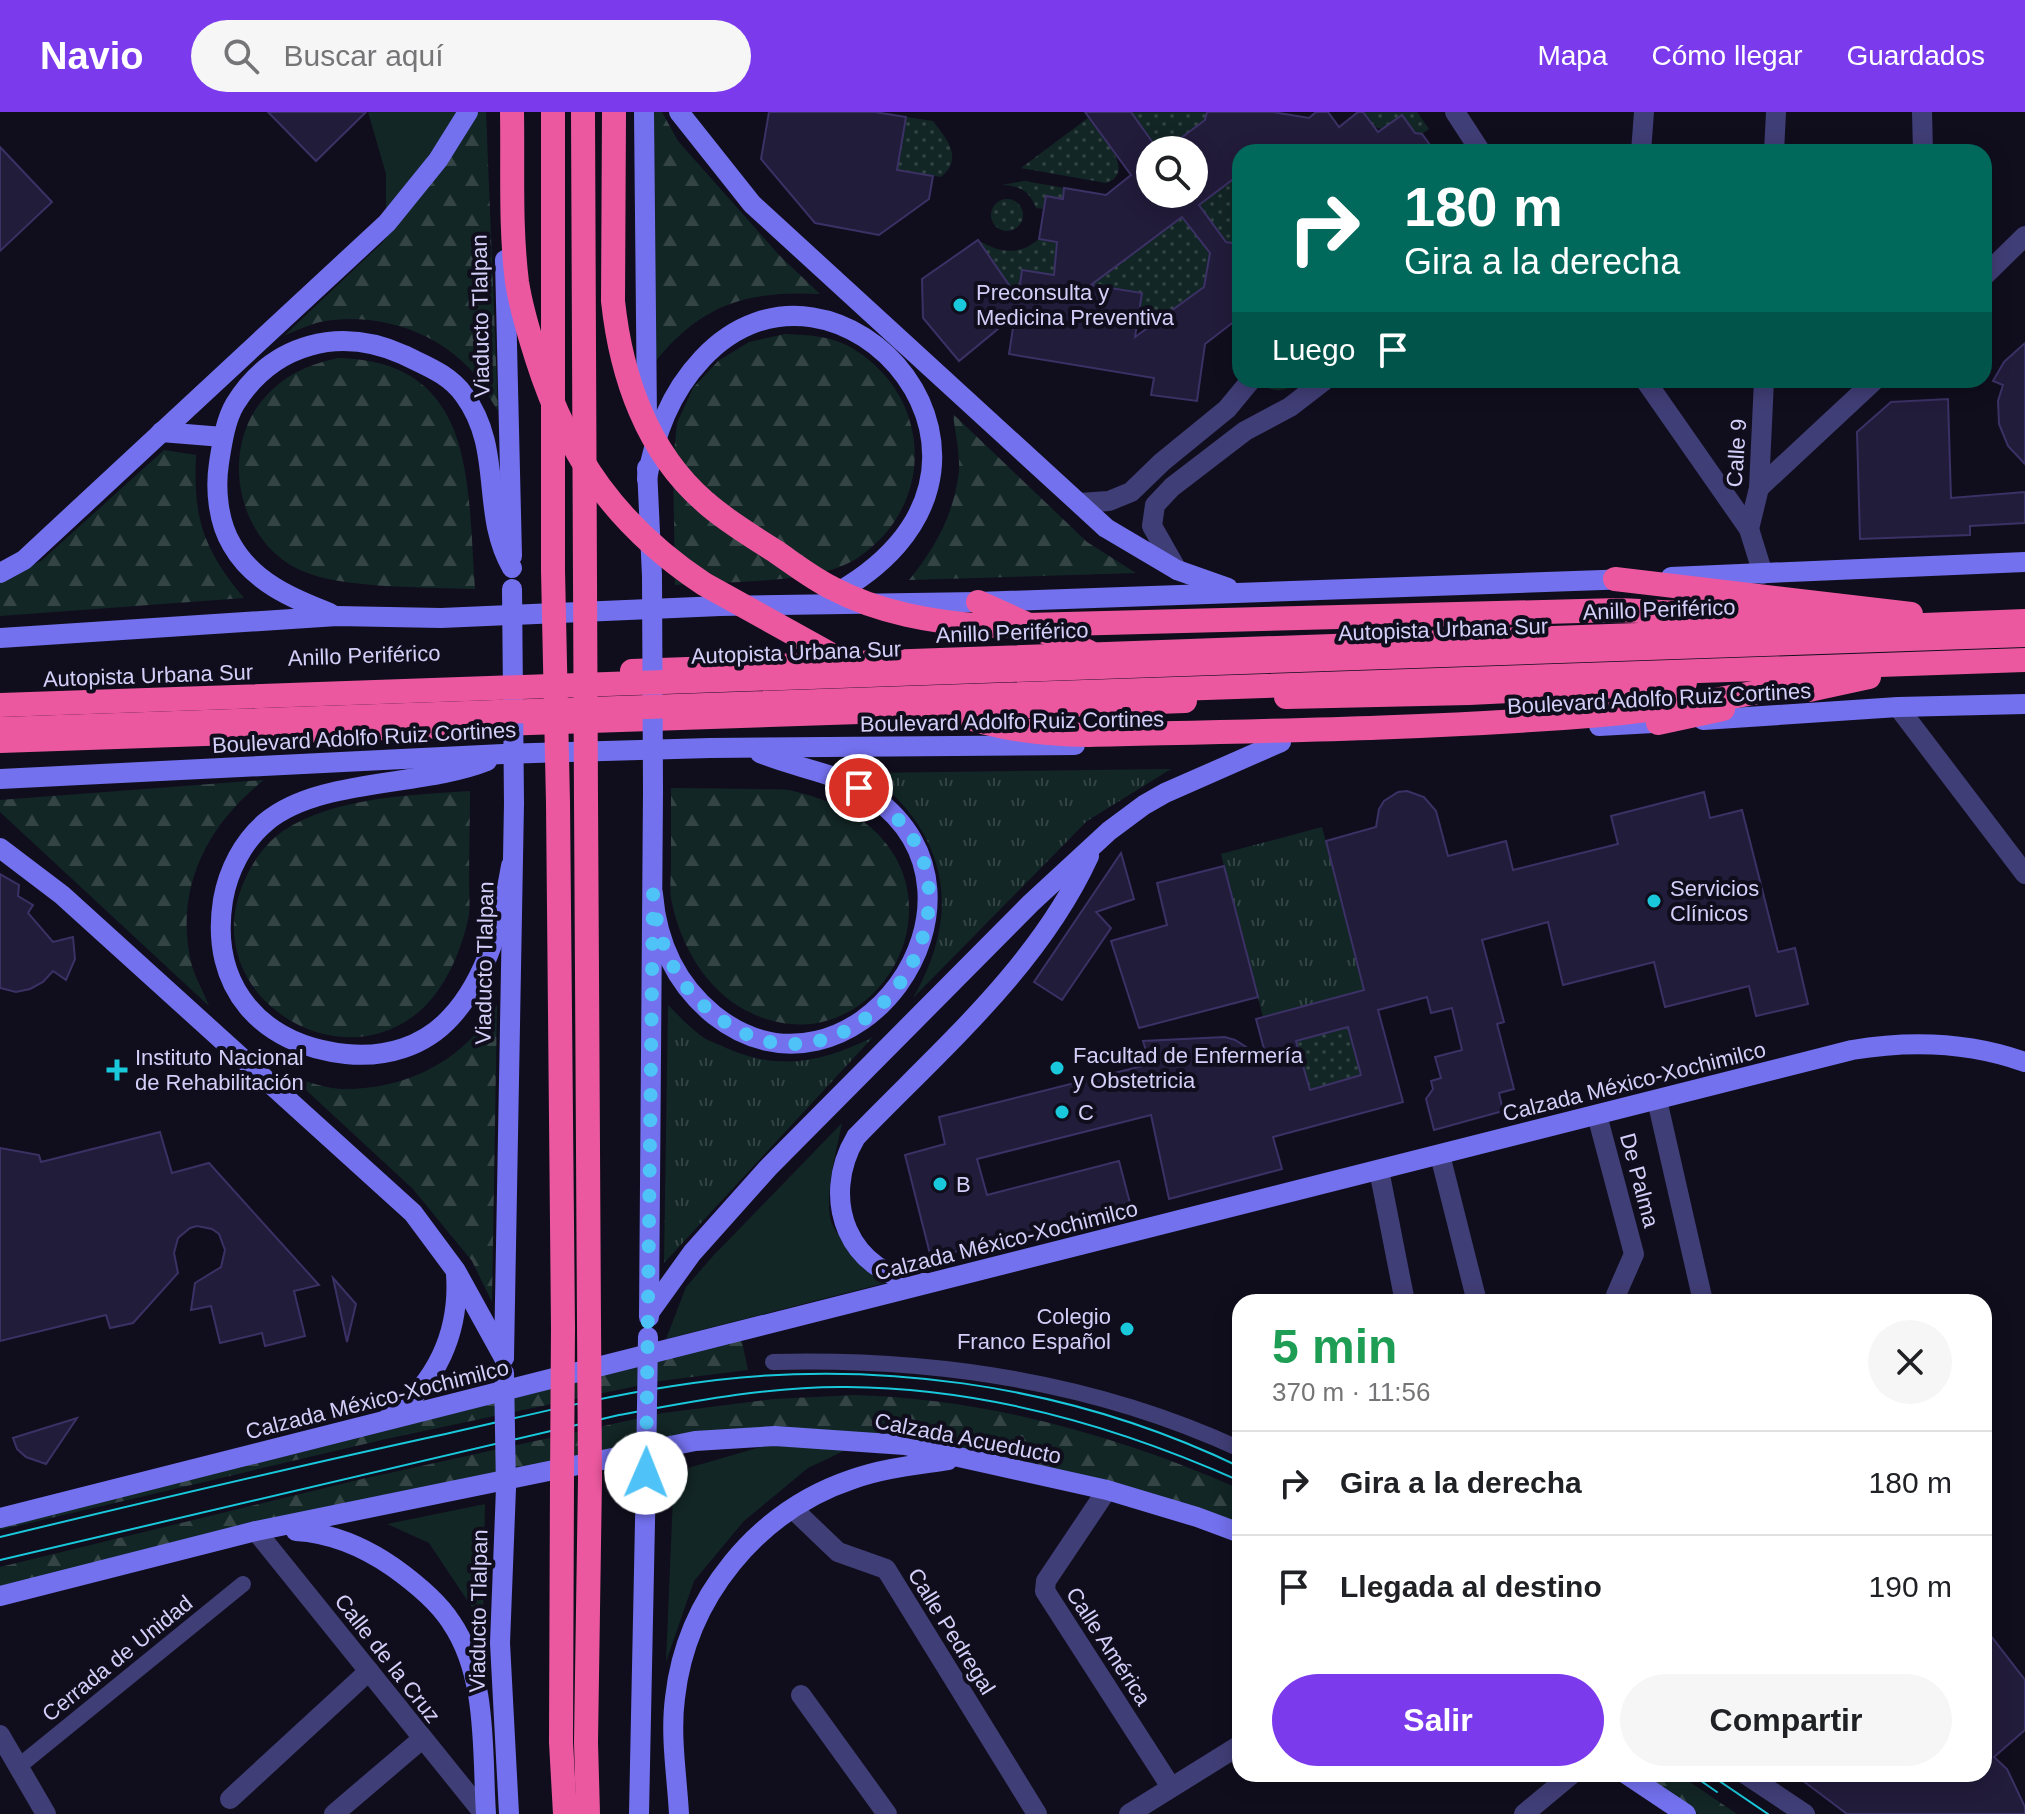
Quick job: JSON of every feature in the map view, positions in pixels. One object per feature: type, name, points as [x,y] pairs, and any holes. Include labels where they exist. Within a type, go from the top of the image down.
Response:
[{"type":"highway","points":[[512,112],[514,244],[524,314],[542,374],[566,435],[605,495],[660,552],[704,584],[849,666],[946,712],[1015,730],[1065,734],[1403,728],[1603,715],[1668,707],[1906,663]]},
{"type":"highway","points":[[553,112],[553,570],[563,1328],[561,1742],[565,1814]]},
{"type":"highway","points":[[583,112],[590,1478],[586,1742],[588,1814]]},
{"type":"highway","points":[[614,112],[613,301],[616,331],[631,389],[651,435],[687,484],[719,514],[831,588],[862,601],[926,619],[985,626],[1619,610],[1767,617],[1913,639]]},
{"type":"highway","points":[[1615,579],[1989,623]]},
{"type":"highway","points":[[978,602],[1095,655]]},
{"type":"highway","name":"Anillo Periférico","points":[[0,695],[2025,621]]},
{"type":"highway","name":"Autopista Urbana Sur","points":[[0,705],[2025,635]]},
{"type":"highway","points":[[0,729],[2025,660]]},
{"type":"highway","points":[[0,741],[2025,671]]},
{"type":"highway","points":[[1658,723],[1869,677]]},
{"type":"main road","points":[[0,573],[24,560],[387,223],[438,160],[468,112]]},
{"type":"main road","name":"Viaducto Tlalpan","points":[[502,112],[514,803],[504,1366],[506,1488],[500,1643],[509,1814]]},
{"type":"main road","points":[[639,1814],[653,894],[652,576],[647,479],[644,112]]},
{"type":"main road","points":[[679,112],[752,204],[1106,528],[1177,570],[1240,592]]},
{"type":"main road","points":[[647,479],[658,431],[680,387],[711,349],[737,330],[768,319],[803,316],[839,325],[872,343],[900,369],[918,396],[930,436],[930,479],[919,513],[900,544],[864,575],[815,604]]},
{"type":"main road","points":[[337,616],[288,597],[252,570],[231,545],[221,517],[217,479],[223,437],[234,406],[254,379],[298,348],[332,341],[365,341],[443,374],[463,394],[477,418],[490,455],[498,537],[512,578]]},
{"type":"main road","points":[[161,432],[223,437]]},
{"type":"main road","points":[[0,638],[337,616],[441,618],[720,606],[978,602],[2025,562]]},
{"type":"main road","name":"Boulevard Adolfo Ruiz Cortines","points":[[0,779],[503,754],[1281,742],[1898,707],[2025,704]]},
{"type":"main road","points":[[649,1313],[692,1253],[768,1168],[1031,903],[1095,844],[1144,805],[1281,742]]},
{"type":"main road","points":[[653,894],[660,937],[678,975],[703,1006],[718,1018],[761,1040],[795,1044],[814,1042],[841,1033],[882,1004],[906,974],[921,940],[929,903],[925,865],[909,833],[886,808],[859,788],[749,748]]},
{"type":"main road","points":[[503,754],[444,774],[320,795],[283,810],[267,821],[237,860],[225,892],[221,928],[231,978],[257,1017],[295,1043],[334,1053],[363,1056],[409,1047],[450,1019],[470,991],[496,933],[511,866]]},
{"type":"main road","points":[[937,1283],[890,1274],[877,1266],[854,1243],[840,1205],[842,1166],[856,1137],[1020,966],[1065,902],[1095,844]]},
{"type":"main road","points":[[0,848],[62,895],[395,1196],[428,1231],[456,1271],[504,1366]]},
{"type":"main road","name":"Calzada México-Xochimilco","points":[[0,1518],[1852,1050],[1881,1045],[1938,1044],[1967,1047],[2025,1062]]},
{"type":"main road","points":[[381,1422],[413,1398],[437,1367],[449,1340],[456,1311],[456,1271]]},
{"type":"main road","name":"Calzada Acueducto","points":[[256,1531],[695,1441],[775,1436],[905,1445],[1107,1490],[1232,1530]]},
{"type":"main road","points":[[679,1814],[674,1702],[678,1676],[689,1638],[704,1604],[732,1563],[757,1536],[793,1509],[829,1488],[875,1472],[963,1459]]},
{"type":"main road","points":[[0,1596],[256,1531],[317,1532],[365,1551],[422,1589],[451,1622],[469,1660],[478,1701],[485,1814]]},
{"type":"main road","points":[[1638,1782],[1686,1814]]},
{"type":"street","points":[[1455,112],[1476,144]]},
{"type":"street","points":[[1642,144],[1644,112]]},
{"type":"street","points":[[1774,144],[1776,112]]},
{"type":"street","points":[[1922,112],[1923,144]]},
{"type":"street","points":[[1992,268],[2025,236]]},
{"type":"street","points":[[1079,503],[1109,501],[1131,492],[1162,462],[1227,409],[1244,388]]},
{"type":"street","points":[[1177,570],[1152,526],[1155,505],[1172,487],[1245,431],[1290,407],[1315,388]]},
{"type":"street","points":[[1651,388],[1749,529],[1763,574]]},
{"type":"street","name":"Calle 9","points":[[1749,529],[1759,488],[1764,388]]},
{"type":"street","points":[[1759,488],[1866,388]]},
{"type":"street","points":[[1898,707],[2023,869]]},
{"type":"street","points":[[1657,1100],[1701,1294]]},
{"type":"street","name":"De Palma","points":[[1597,1115],[1634,1254],[1616,1294]]},
{"type":"street","points":[[1440,1155],[1475,1294]]},
{"type":"street","points":[[1379,1170],[1403,1294]]},
{"type":"street","points":[[773,1362],[898,1363],[1031,1381],[1155,1414],[1232,1446]]},
{"type":"street","name":"Calle América","points":[[1107,1490],[1046,1581],[1045,1591],[1171,1787]]},
{"type":"street","name":"Calle Pedregal","points":[[793,1509],[838,1552],[886,1569],[1037,1814]]},
{"type":"street","name":"Calle de la Cruz","points":[[256,1531],[485,1814]]},
{"type":"street","name":"Cerrada de Unidad","points":[[18,1767],[243,1584]]},
{"type":"street","points":[[230,1799],[369,1671]]},
{"type":"street","points":[[801,1695],[887,1814]]},
{"type":"street","points":[[0,1735],[46,1814]]},
{"type":"street","points":[[334,1814],[422,1739]]},
{"type":"street","points":[[1129,1814],[1232,1750]]},
{"type":"street","points":[[1524,1814],[1562,1782]]},
{"type":"street","points":[[1763,1782],[1805,1814]]},
{"type":"green space","points":[[368,112],[464,112],[386,221],[386,174]]},
{"type":"green space","points":[[474,112],[486,112],[498,411],[466,365],[435,341],[417,332],[379,321],[339,319],[316,323],[285,335],[382,243],[453,154]]},
{"type":"green space","points":[[651,112],[662,112],[678,141],[779,255],[820,294],[765,296],[720,308],[682,334],[645,375]]},
{"type":"green space","points":[[1131,112],[1207,112],[1205,120],[1184,136],[1148,136]]},
{"type":"green space","points":[[1363,112],[1417,112],[1429,129],[1422,134],[1415,133],[1402,115],[1382,129],[1374,127]]},
{"type":"green space","points":[[906,117],[933,121],[948,142],[951,163],[941,177],[897,170]]},
{"type":"green space","points":[[1088,118],[1114,152],[1119,170],[1115,178],[1106,183],[1021,168]]},
{"type":"green space","points":[[1232,180],[1232,243],[1226,242],[1201,208],[1208,208],[1208,198]]},
{"type":"green space","points":[[1024,181],[1065,188],[1063,199],[1046,196],[1044,209],[1036,208],[1023,190],[1002,185]]},
{"type":"green space","points":[[1007,199],[1018,204],[1023,215],[1018,226],[1007,231],[996,226],[991,215],[996,204]]},
{"type":"green space","points":[[1182,217],[1210,253],[1204,287],[1163,317],[1161,325],[1138,322],[1142,293],[1088,284]]},
{"type":"green space","points":[[1039,239],[1057,242],[1073,278],[1023,270],[1017,302],[978,240],[1009,251],[1024,248]]},
{"type":"green space","points":[[785,334],[821,337],[847,345],[881,371],[899,396],[911,423],[915,452],[912,482],[901,510],[884,535],[859,557],[842,566],[796,577],[675,585],[673,462],[677,423],[693,388],[718,361],[749,342]]},
{"type":"green space","points":[[338,358],[384,365],[417,381],[441,405],[456,436],[465,471],[475,589],[385,586],[317,576],[300,570],[278,556],[261,537],[248,514],[241,490],[239,464],[243,438],[252,415],[284,380],[309,366]]},
{"type":"green space","points":[[953,414],[1087,542],[1136,573],[909,580],[935,542],[948,516],[957,487],[959,464]]},
{"type":"green space","points":[[164,450],[196,455],[196,497],[204,532],[219,564],[244,598],[0,616],[0,581],[41,561]]},
{"type":"green space","points":[[1171,769],[1087,821],[913,998],[929,966],[938,935],[942,905],[939,876],[931,848],[916,821],[895,796],[868,773]]},
{"type":"green space","points":[[264,780],[243,798],[211,839],[191,886],[187,938],[192,966],[209,1006],[0,812],[0,800]]},
{"type":"green space","points":[[671,788],[789,790],[858,818],[895,857],[909,902],[902,947],[879,987],[843,1015],[797,1024],[745,1010],[718,990],[689,950],[672,903]]},
{"type":"green space","points":[[470,791],[468,919],[452,967],[427,1004],[394,1028],[358,1037],[322,1034],[288,1019],[260,996],[241,965],[234,929],[244,881],[269,843],[303,820],[349,804],[398,796]]},
{"type":"green space","points":[[1322,827],[1364,990],[1263,1017],[1221,854]]},
{"type":"green space","points":[[497,1005],[492,1302],[472,1261],[413,1189],[293,1078],[342,1089],[366,1088],[410,1078],[431,1068],[468,1042]]},
{"type":"green space","points":[[668,1005],[705,1038],[761,1059],[799,1061],[817,1058],[873,1037],[664,1263]]},
{"type":"green space","points":[[1348,1027],[1361,1075],[1310,1090],[1296,1041]]},
{"type":"green space","points":[[842,1123],[830,1186],[831,1221],[849,1246],[893,1281],[666,1339],[686,1287]]},
{"type":"green space","points":[[741,1337],[748,1370],[660,1381],[386,1439],[0,1530],[306,1446]]},
{"type":"green space","points":[[855,1395],[905,1398],[1004,1413],[1100,1437],[1232,1486],[1232,1524],[1163,1499],[773,1431],[0,1594],[0,1567],[362,1479],[663,1413],[774,1399]]},
{"type":"green space","points":[[867,1440],[808,1468],[744,1521],[694,1581],[666,1662],[674,1472],[774,1443]]},
{"type":"green space","points":[[485,1504],[483,1624],[429,1543],[387,1524]]},
{"type":"green space","points":[[1650,1782],[1690,1782],[1737,1814],[1698,1814]]},
{"type":"building","points":[[268,112],[366,112],[316,161]]},
{"type":"building","points":[[769,112],[875,112],[906,117],[897,170],[933,176],[929,199],[879,235],[815,223],[761,159]]},
{"type":"building","points":[[1085,112],[1131,112],[1148,136],[1136,136],[1136,208],[1201,208],[1226,242],[1232,243],[1232,323],[1205,344],[1197,401],[1151,395],[1154,378],[1009,354],[1015,315],[959,361],[923,318],[922,279],[978,240],[1018,298],[1022,270],[1054,275],[1057,242],[1039,239],[1046,196],[1063,199],[1064,188],[1106,195],[1131,175]],"holes":[[[1182,217],[1210,253],[1204,287],[1135,337],[1142,293],[1091,285]]]},
{"type":"building","points":[[1207,112],[1273,112],[1309,118],[1316,112],[1328,112],[1339,127],[1358,112],[1363,112],[1378,132],[1402,115],[1415,133],[1422,134],[1429,144],[1232,144],[1232,180],[1208,198],[1208,136],[1184,136],[1205,120]]},
{"type":"building","points":[[0,147],[52,202],[0,251]]},
{"type":"building","points":[[2025,343],[2025,464],[2008,446],[1999,424],[1998,401],[2003,385],[1993,381],[2004,362]]},
{"type":"building","points":[[1948,399],[1951,498],[2025,492],[2025,523],[1970,526],[1970,535],[1860,539],[1857,432],[1891,402]]},
{"type":"building","points":[[1407,791],[1424,797],[1436,811],[1448,856],[1506,841],[1513,870],[1618,844],[1611,816],[1704,792],[1710,818],[1742,810],[1778,952],[1795,948],[1808,1004],[1756,1016],[1749,986],[1665,1007],[1654,962],[1563,985],[1548,922],[1482,940],[1504,1022],[1497,1024],[1514,1089],[1499,1093],[1503,1111],[1434,1130],[1426,1099],[1433,1089],[1431,1081],[1441,1078],[1435,1057],[1462,1050],[1452,1008],[1431,1013],[1427,997],[1378,1010],[1403,1102],[1273,1137],[1282,1169],[1169,1199],[1151,1115],[977,1159],[987,1195],[1119,1161],[1131,1207],[931,1258],[905,1155],[945,1144],[939,1117],[1150,1064],[1143,1041],[1225,1037],[1267,1060],[1256,1019],[1364,990],[1326,841],[1376,827],[1379,809],[1384,801],[1398,792]],"holes":[[[1348,1027],[1361,1075],[1310,1090],[1296,1041]]]},
{"type":"building","points":[[1121,853],[1134,899],[1096,912],[1111,928],[1062,1000],[1034,982]]},
{"type":"building","points":[[1224,866],[1258,997],[1139,1028],[1111,941],[1167,925],[1157,883]]},
{"type":"building","points":[[0,874],[19,885],[18,896],[33,905],[28,913],[53,942],[73,937],[75,959],[66,980],[53,971],[43,982],[30,989],[16,992],[0,988]]},
{"type":"building","points":[[160,1132],[172,1173],[209,1163],[319,1285],[294,1291],[305,1336],[265,1346],[262,1333],[220,1343],[211,1306],[191,1310],[195,1283],[221,1267],[225,1250],[219,1234],[197,1226],[178,1238],[174,1253],[178,1273],[133,1323],[110,1328],[106,1315],[0,1341],[0,1148],[39,1155],[41,1162]]},
{"type":"building","points":[[333,1278],[356,1304],[347,1342]]},
{"type":"building","points":[[77,1418],[46,1464],[26,1457],[17,1449],[13,1438]]},
{"type":"building","points":[[1992,1637],[2025,1680],[2025,1730],[1994,1757],[2007,1769],[2025,1807],[2025,1814],[1847,1814],[1805,1782],[1992,1782]]},
{"type":"tram line","points":[[0,1537],[583,1403],[673,1386],[745,1377],[818,1374],[890,1376],[963,1383],[1034,1396],[1105,1415],[1174,1438],[1232,1463]]},
{"type":"tram line","points":[[0,1560],[619,1415],[733,1395],[818,1387],[898,1389],[999,1403],[1098,1427],[1232,1478]]},
{"type":"tram line","points":[[1703,1782],[1717,1792]]},
{"type":"tram line","points":[[1721,1782],[1768,1814]]},
{"type":"place","name":"Preconsulta y Medicina Preventiva","points":[[960,305]]},
{"type":"place","name":"Servicios Clínicos","points":[[1654,901]]},
{"type":"place","name":"Facultad de Enfermería y Obstetricia","points":[[1057,1068]]},
{"type":"place","name":"Instituto Nacional de Rehabilitación","points":[[117,1070]]},
{"type":"place","name":"C","points":[[1062,1112]]},
{"type":"place","name":"B","points":[[940,1184]]},
{"type":"place","name":"Colegio Franco Español","points":[[1127,1329]]},
{"type":"route","points":[[646,1473],[653,894],[655,916],[667,957],[703,1006],[731,1027],[761,1040],[795,1044],[832,1037],[850,1028],[882,1004],[906,974],[921,940],[929,903],[925,865],[909,833],[886,808],[859,788]]}]
